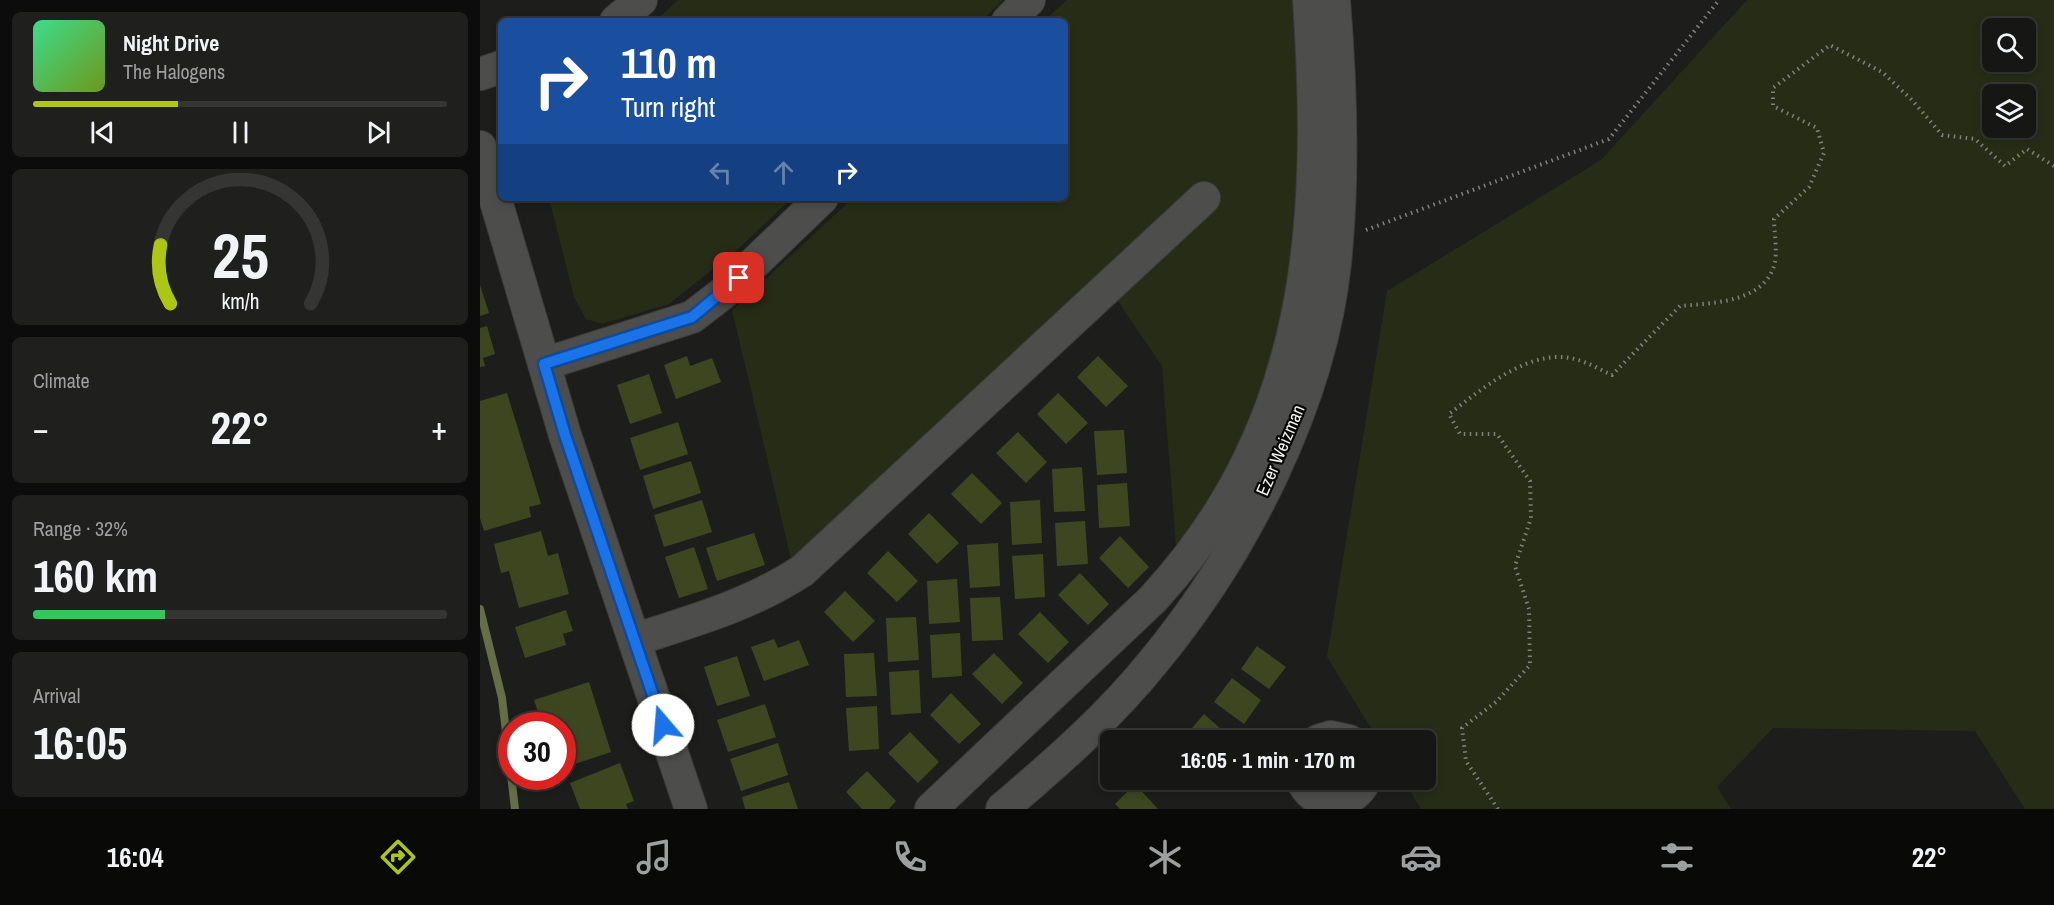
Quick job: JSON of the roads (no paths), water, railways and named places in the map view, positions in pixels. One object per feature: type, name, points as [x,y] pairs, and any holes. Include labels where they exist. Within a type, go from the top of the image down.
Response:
[{"type":"street","points":[[619,18],[640,0]]},
{"type":"street","points":[[1011,18],[1029,0]]},
{"type":"street","points":[[931,809],[1153,599],[1183,567],[1242,473],[1264,427],[1282,376],[1299,314],[1308,260],[1315,190],[1309,0]]},
{"type":"street","name":"Ezer Weizman","points":[[1002,809],[1104,717],[1154,662],[1204,597],[1238,540],[1276,468],[1303,397],[1326,320],[1337,241],[1340,136],[1334,0]]},
{"type":"street","points":[[480,74],[498,68]]},
{"type":"street","points":[[480,147],[565,435],[691,809]]},
{"type":"street","points":[[634,640],[745,604],[774,590],[802,570],[1204,198]]},
{"type":"street","points":[[544,364],[692,317],[722,294],[819,201]]},
{"type":"waterway","points":[[480,609],[502,698],[515,809]]}]
